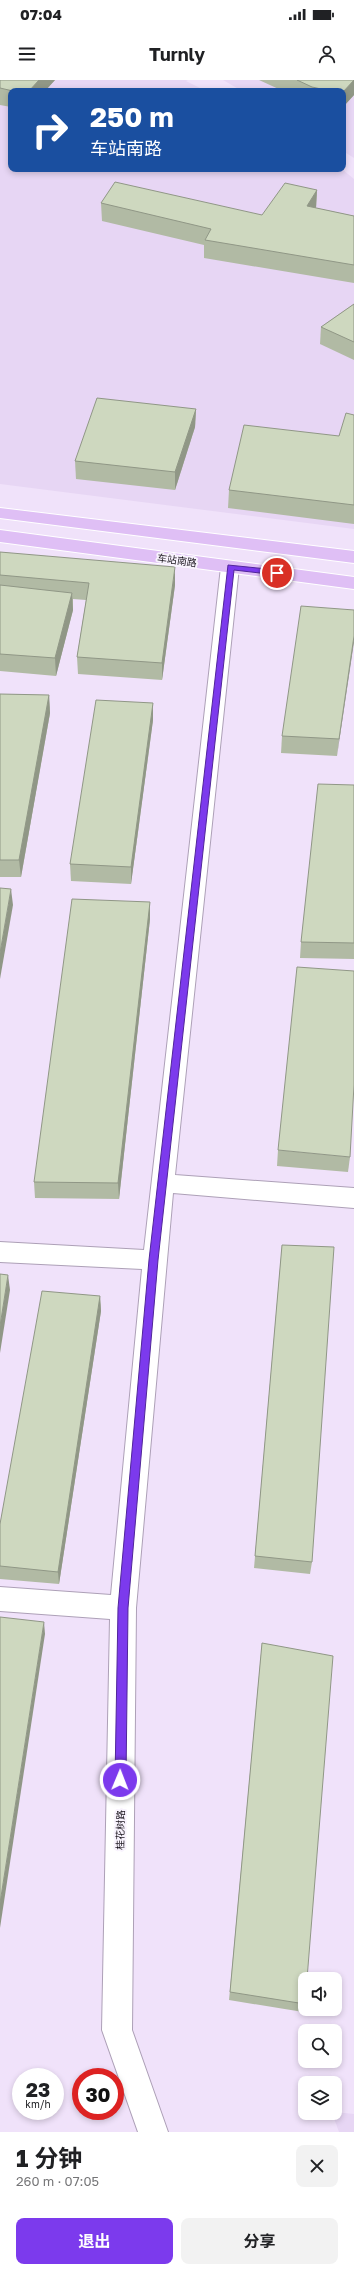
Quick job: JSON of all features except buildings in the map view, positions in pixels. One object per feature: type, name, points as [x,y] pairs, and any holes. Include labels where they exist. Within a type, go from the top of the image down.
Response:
[{"type":"main road","points":[[0,513],[354,556]]},
{"type":"main road","name":"车站南路","points":[[0,536],[354,583]]},
{"type":"street","name":"桂花树路","points":[[153,2132],[117,2030],[123,1608],[154,1260],[230,567]]},
{"type":"street","points":[[162,1183],[354,1198]]},
{"type":"street","points":[[0,1252],[154,1260]]},
{"type":"street","points":[[0,1599],[123,1608]]},
{"type":"shaded area","points":[[0,80],[188,80],[186,81],[200,88],[8,88],[8,172],[346,172],[354,179],[354,529],[0,484]]},
{"type":"shaded area","points":[[223,80],[354,80],[354,158],[346,153],[346,88],[237,88]]},
{"type":"shaded area","points":[[342,2113],[354,2114],[354,2132],[339,2132],[335,2120],[342,2120]]},
{"type":"route","points":[[120,1780],[123,1608],[154,1260],[230,567],[277,573]]}]
